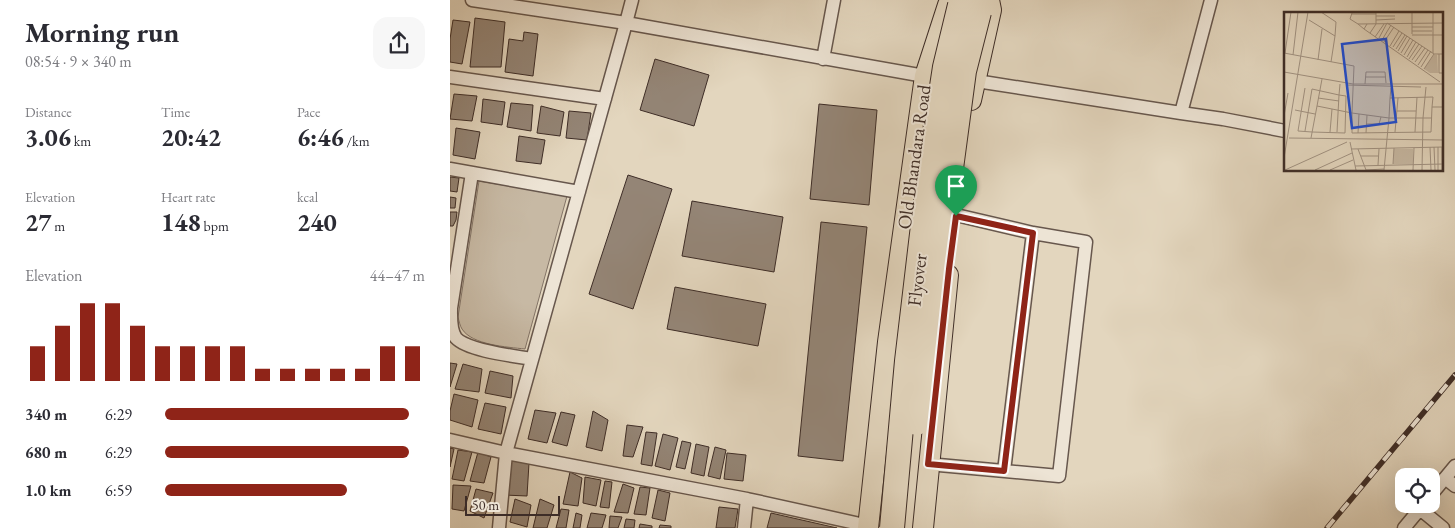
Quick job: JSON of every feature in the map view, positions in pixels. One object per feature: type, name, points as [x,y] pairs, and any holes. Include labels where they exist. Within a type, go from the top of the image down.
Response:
[{"type":"highway","name":"Flyover","points":[[876,527],[907,361],[931,158],[945,67],[970,4]]},
{"type":"highway","name":"Flyover","points":[[907,528],[916,431],[963,81],[970,4]]},
{"type":"main road","name":"Old Bhandara Road","points":[[876,527],[888,342],[925,76],[948,5],[970,4]]},
{"type":"main road","points":[[923,528],[928,464],[966,126],[974,80],[991,10],[970,4]]},
{"type":"street","points":[[472,0],[626,23],[925,76],[974,80],[1181,112],[1284,131]]},
{"type":"street","points":[[498,528],[506,453],[632,0]]},
{"type":"street","points":[[823,59],[834,0]]},
{"type":"street","points":[[1181,112],[1211,0]]},
{"type":"street","points":[[450,77],[604,99]]},
{"type":"street","points":[[450,169],[579,192]]},
{"type":"street","points":[[470,346],[457,339],[451,327],[451,308],[472,173]]},
{"type":"street","points":[[928,464],[1059,476],[1086,242],[1033,233],[956,216]]},
{"type":"street","points":[[1004,471],[1033,233]]},
{"type":"street","points":[[450,343],[532,359]]},
{"type":"street","points":[[450,440],[506,453],[747,499],[876,527]]},
{"type":"street","points":[[1450,482],[1455,466]]},
{"type":"street","points":[[744,528],[747,499]]},
{"type":"street","points":[[1404,528],[1416,513]]},
{"type":"street","points":[[1429,513],[1443,528]]},
{"type":"shaded area","points":[[479,181],[567,196],[525,349],[491,344],[474,339],[462,329],[459,322],[458,317]]},
{"type":"building","points":[[475,18],[505,22],[501,67],[470,67]]},
{"type":"building","points":[[453,20],[470,22],[462,64],[450,62],[450,39]]},
{"type":"building","points":[[524,32],[538,34],[533,76],[505,72],[509,39],[523,41]]},
{"type":"building","points":[[655,59],[709,75],[694,126],[640,110]]},
{"type":"building","points":[[454,94],[477,96],[472,121],[450,119]]},
{"type":"building","points":[[483,99],[505,102],[502,125],[481,122]]},
{"type":"building","points":[[511,103],[533,105],[531,131],[507,127]]},
{"type":"building","points":[[819,104],[877,110],[869,205],[810,199]]},
{"type":"building","points":[[541,106],[564,112],[560,136],[537,133]]},
{"type":"building","points":[[569,111],[591,113],[587,140],[566,138]]},
{"type":"building","points":[[456,128],[480,132],[475,159],[453,155]]},
{"type":"building","points":[[519,136],[545,140],[541,164],[516,161]]},
{"type":"building","points":[[628,175],[672,189],[633,309],[589,294]]},
{"type":"building","points":[[450,177],[459,178],[457,192],[450,191]]},
{"type":"building","points":[[450,197],[456,198],[455,208],[450,208]]},
{"type":"building","points":[[692,201],[783,217],[774,272],[682,256]]},
{"type":"building","points":[[450,212],[457,212],[453,226],[450,226]]},
{"type":"building","points":[[821,222],[867,227],[843,461],[798,456]]},
{"type":"building","points":[[675,287],[766,304],[758,346],[667,329]]},
{"type":"building","points":[[450,363],[457,364],[450,387]]},
{"type":"building","points":[[463,364],[482,369],[479,392],[455,389]]},
{"type":"building","points":[[490,371],[513,376],[511,398],[485,393]]},
{"type":"building","points":[[454,394],[478,400],[472,427],[450,420]]},
{"type":"building","points":[[485,403],[506,407],[501,434],[478,429]]},
{"type":"building","points":[[535,410],[556,413],[547,443],[528,439]]},
{"type":"building","points":[[593,411],[608,420],[602,451],[586,447]]},
{"type":"building","points":[[561,412],[575,415],[567,446],[552,442]]},
{"type":"building","points":[[627,425],[643,427],[633,457],[623,456]]},
{"type":"building","points":[[646,432],[657,433],[652,466],[641,464]]},
{"type":"building","points":[[663,434],[678,438],[670,470],[655,466]]},
{"type":"building","points":[[682,441],[691,443],[685,469],[676,467]]},
{"type":"building","points":[[696,444],[709,447],[704,476],[691,473]]},
{"type":"building","points":[[715,447],[726,450],[720,479],[708,476]]},
{"type":"building","points":[[450,448],[454,449],[450,467]]},
{"type":"building","points":[[458,450],[472,452],[464,481],[452,479]]},
{"type":"building","points":[[478,452],[491,457],[484,483],[470,481]]},
{"type":"building","points":[[727,453],[746,455],[743,481],[724,479]]},
{"type":"building","points":[[511,459],[529,463],[527,496],[504,495]]},
{"type":"building","points":[[570,472],[582,478],[578,506],[563,504]]},
{"type":"building","points":[[585,477],[601,480],[596,506],[583,503]]},
{"type":"building","points":[[605,481],[612,482],[609,508],[600,507]]},
{"type":"building","points":[[623,484],[634,488],[628,513],[614,512]]},
{"type":"building","points":[[453,485],[471,486],[464,511],[452,509]]},
{"type":"building","points":[[640,487],[650,488],[646,515],[634,514]]},
{"type":"building","points":[[476,489],[493,493],[484,518],[470,511]]},
{"type":"building","points":[[658,490],[670,493],[665,521],[652,518]]},
{"type":"building","points":[[515,499],[531,505],[527,527],[510,522]]},
{"type":"building","points":[[540,499],[554,505],[547,528],[533,528]]},
{"type":"building","points":[[719,507],[738,509],[735,528],[716,528]]},
{"type":"building","points":[[561,509],[569,510],[566,528],[556,528]]},
{"type":"building","points":[[576,513],[582,515],[580,528],[573,528]]},
{"type":"building","points":[[591,513],[606,515],[602,528],[587,528]]},
{"type":"building","points":[[771,513],[837,528],[767,528]]},
{"type":"building","points":[[610,516],[622,517],[618,528],[609,528]]},
{"type":"building","points":[[626,519],[635,520],[634,528],[624,528]]},
{"type":"building","points":[[640,524],[652,526],[652,528],[639,528]]},
{"type":"building","points":[[660,525],[671,526],[671,528],[659,528]]},
{"type":"railway","points":[[1327,528],[1455,375]]},
{"type":"route","points":[[956,216],[1033,233],[1004,471],[928,464],[956,216]]}]
